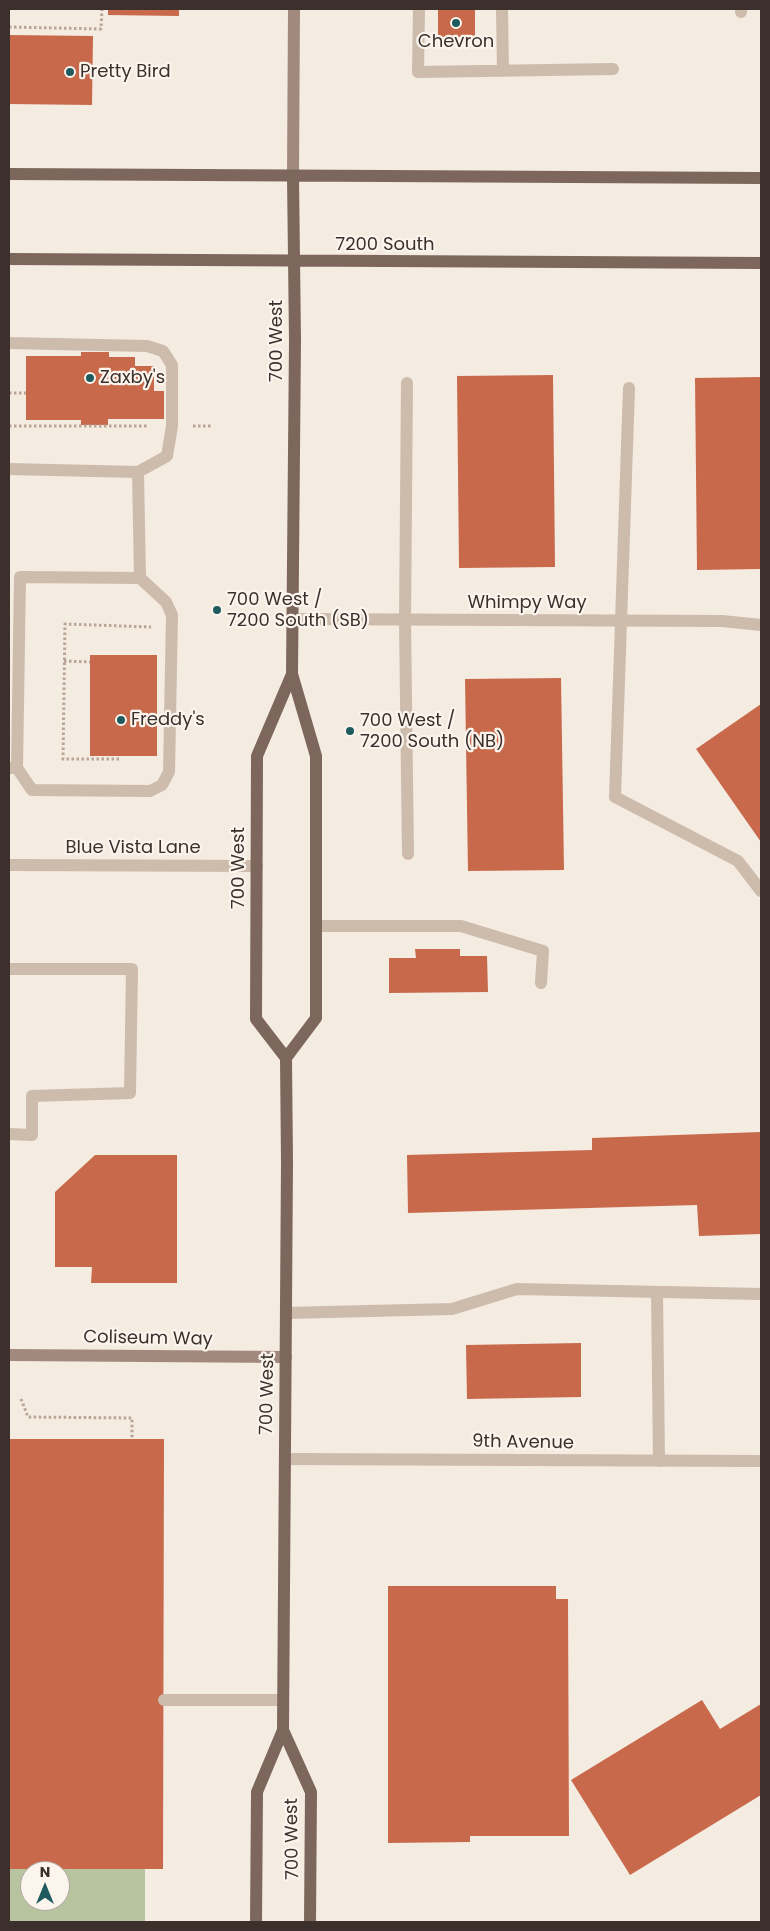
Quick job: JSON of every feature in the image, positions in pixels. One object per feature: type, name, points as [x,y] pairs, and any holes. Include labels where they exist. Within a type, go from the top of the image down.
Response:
[{"type":"main road","points":[[9,174],[761,178]]},
{"type":"main road","name":"700 West","points":[[256,1922],[257,1792],[283,1730],[286,1058],[316,1018],[316,756],[292,674],[293,176]]},
{"type":"main road","name":"7200 South","points":[[9,259],[761,263]]},
{"type":"main road","name":"700 West","points":[[286,1058],[256,1019],[257,756],[292,674]]},
{"type":"main road","name":"700 West","points":[[283,1730],[311,1792],[310,1922]]},
{"type":"street","name":"700 West","points":[[293,176],[294,9]]},
{"type":"street","points":[[419,9],[418,72],[613,69]]},
{"type":"street","points":[[502,9],[502,70]]},
{"type":"street","points":[[9,343],[147,346],[163,351],[172,365],[172,426],[167,456],[138,472],[9,469]]},
{"type":"street","points":[[407,383],[405,620],[408,854]]},
{"type":"street","points":[[629,388],[615,796],[738,861],[761,891]]},
{"type":"street","points":[[138,472],[140,578]]},
{"type":"street","points":[[14,577],[140,578],[166,602],[172,615],[169,772],[162,785],[150,791],[32,790],[13,768],[14,577]]},
{"type":"street","name":"Whimpy Way","points":[[292,619],[622,620],[741,622],[761,625]]},
{"type":"street","name":"Blue Vista Lane","points":[[9,865],[257,866]]},
{"type":"street","points":[[316,926],[461,926],[543,951],[541,983]]},
{"type":"street","points":[[9,969],[132,969],[130,1093],[32,1096],[32,1134],[9,1134]]},
{"type":"street","points":[[286,1313],[452,1310],[517,1289],[761,1294]]},
{"type":"street","points":[[657,1292],[659,1461]]},
{"type":"street","name":"Coliseum Way","points":[[9,1355],[286,1357]]},
{"type":"street","name":"9th Avenue","points":[[285,1459],[761,1461]]},
{"type":"street","points":[[164,1700],[283,1700]]},
{"type":"path","points":[[9,27],[101,29],[102,9]]},
{"type":"path","points":[[9,393],[26,393]]},
{"type":"path","points":[[9,426],[212,426]]},
{"type":"path","points":[[119,760],[63,760],[65,624],[156,627]]},
{"type":"path","points":[[64,661],[90,662]]},
{"type":"path","points":[[21,1399],[28,1416],[132,1418],[132,1439]]},
{"type":"green space","points":[[9,1869],[20,1869],[20,1911],[70,1911],[70,1869],[145,1869],[145,1922],[9,1922]]},
{"type":"building","points":[[108,9],[179,9],[179,16],[108,15]]},
{"type":"building","name":"Chevron","points":[[438,9],[475,9],[475,37],[438,37]]},
{"type":"building","points":[[9,35],[93,36],[92,105],[9,104]]},
{"type":"building","name":"Zaxby's","points":[[81,352],[109,352],[109,357],[135,357],[135,366],[154,366],[154,391],[164,391],[164,419],[108,419],[108,425],[81,425],[81,420],[26,420],[26,356],[81,356]]},
{"type":"building","points":[[553,375],[555,567],[459,568],[457,376]]},
{"type":"building","points":[[761,377],[761,569],[697,570],[695,378]]},
{"type":"building","points":[[90,655],[157,655],[157,756],[90,756]]},
{"type":"building","points":[[561,678],[564,870],[468,871],[465,679]]},
{"type":"building","points":[[761,704],[761,842],[696,749]]},
{"type":"building","points":[[415,949],[460,949],[460,956],[487,956],[488,992],[389,993],[389,958],[416,958]]},
{"type":"building","points":[[761,1132],[761,1234],[699,1236],[697,1205],[408,1213],[407,1155],[592,1150],[592,1138]]},
{"type":"building","points":[[95,1155],[177,1155],[177,1283],[91,1283],[92,1267],[55,1267],[55,1192]]},
{"type":"building","points":[[581,1343],[581,1397],[467,1399],[466,1345]]},
{"type":"building","points":[[9,1439],[164,1439],[163,1869],[70,1869],[70,1861],[20,1861],[20,1869],[9,1869]]},
{"type":"building","points":[[388,1586],[556,1586],[556,1599],[568,1599],[569,1836],[470,1836],[470,1842],[388,1843]]},
{"type":"building","points":[[702,1700],[720,1729],[761,1704],[761,1795],[630,1875],[571,1780]]},
{"type":"place","name":"Chevron","points":[[456,23]]},
{"type":"place","name":"Pretty Bird","points":[[70,72]]},
{"type":"place","name":"Zaxby's","points":[[90,378]]},
{"type":"place","name":"700 West / 7200 South (SB)","points":[[217,610]]},
{"type":"place","name":"Freddy's","points":[[121,720]]},
{"type":"place","name":"700 West / 7200 South (NB)","points":[[350,731]]}]
